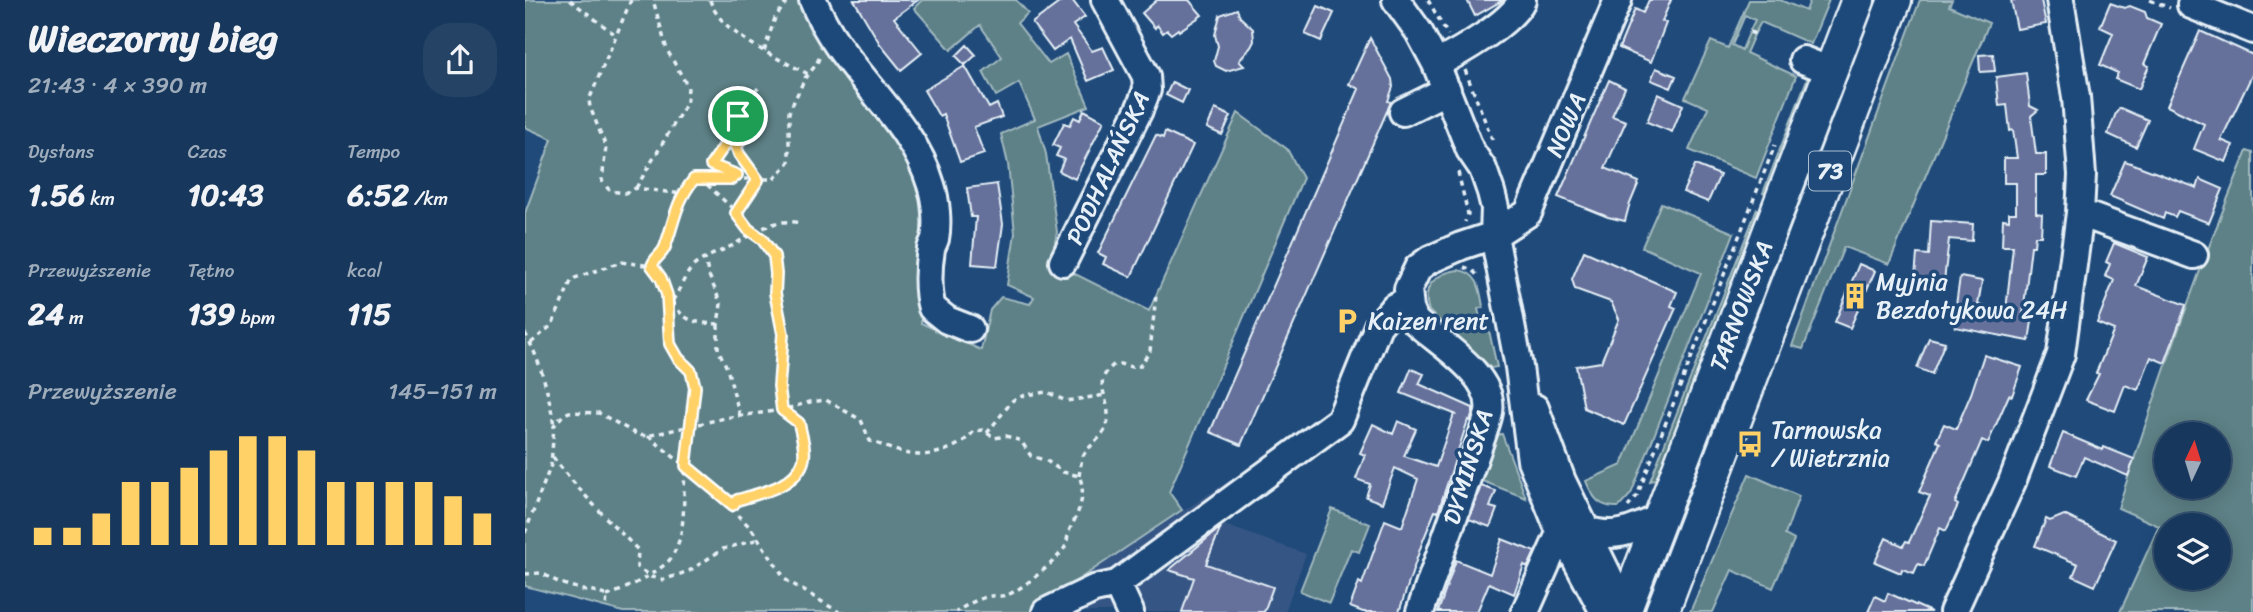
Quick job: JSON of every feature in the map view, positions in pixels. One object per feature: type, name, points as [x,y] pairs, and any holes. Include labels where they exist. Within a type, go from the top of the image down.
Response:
[{"type":"main road","name":"TARNOWSKA","points":[[1620,612],[1661,517],[1817,66],[1858,0]]},
{"type":"main road","name":"TARNOWSKA","points":[[1662,612],[1895,0]]},
{"type":"street","points":[[813,0],[836,44],[897,123],[926,173],[933,196],[935,239],[931,248],[929,293],[932,308],[940,316],[970,329]]},
{"type":"street","name":"PODHALAŃSKA","points":[[1063,262],[1139,110],[1148,84],[1105,0]]},
{"type":"street","points":[[1396,0],[1419,32],[1436,64],[1470,150],[1483,169],[1495,208],[1494,235],[1519,368],[1562,481],[1573,531],[1620,612]]},
{"type":"street","points":[[1436,64],[1458,53],[1516,12],[1522,0]]},
{"type":"street","name":"NOWA","points":[[1494,235],[1528,213],[1618,0]]},
{"type":"street","points":[[1953,612],[2013,482],[2061,354],[2080,213],[2081,175],[2076,97],[2060,0]]},
{"type":"street","points":[[2188,2],[2253,30]]},
{"type":"street","points":[[1403,111],[1447,90]]},
{"type":"street","points":[[2080,213],[2194,255]]},
{"type":"street","points":[[1046,612],[1094,589],[1117,584],[1339,420],[1378,326],[1394,307],[1409,300],[1408,289],[1418,268],[1429,260],[1461,246],[1494,235]]},
{"type":"street","name":"DYMIŃSKA","points":[[1409,300],[1415,321],[1479,376],[1490,405],[1483,433],[1420,612]]},
{"type":"street","points":[[1573,531],[1601,535],[1630,532],[1661,517]]},
{"type":"street","points":[[1525,612],[1573,531]]},
{"type":"street","points":[[1117,584],[1130,612]]},
{"type":"path","points":[[570,0],[617,36]]},
{"type":"path","points":[[631,0],[589,100],[606,147],[602,181],[610,191],[625,193],[636,188],[682,194]]},
{"type":"path","points":[[710,0],[712,9],[741,38],[808,74]]},
{"type":"path","points":[[764,51],[775,18],[788,0]]},
{"type":"path","points":[[636,188],[646,167],[687,102],[688,87],[667,50],[654,1]]},
{"type":"path","points":[[652,266],[653,261],[664,251],[682,194],[694,179],[774,179],[789,162],[789,112],[821,54],[836,44]]},
{"type":"path","points":[[732,179],[737,173],[711,165],[727,142],[738,116],[753,102],[758,88]]},
{"type":"path","points":[[748,107],[748,127],[744,138],[736,146],[758,180]]},
{"type":"path","points":[[1623,513],[1637,496],[1778,137]]},
{"type":"path","points":[[700,178],[762,239],[774,256],[775,293],[783,334],[779,386],[782,410],[799,423],[804,461],[795,475],[782,485],[737,500],[732,510],[751,528],[786,580],[839,612]]},
{"type":"path","points":[[736,213],[758,180]]},
{"type":"path","points":[[666,308],[695,265],[752,232],[790,220],[800,222]]},
{"type":"path","points":[[705,259],[721,304],[718,349],[727,368],[740,416]]},
{"type":"path","points":[[531,343],[552,325],[572,279],[621,262],[652,266],[680,315],[688,320],[718,324]]},
{"type":"path","points":[[1457,265],[1465,267]]},
{"type":"path","points":[[525,574],[541,573],[560,583],[594,590],[607,596],[623,590],[670,560],[679,539],[685,508],[686,466],[695,387],[691,371],[678,358],[670,344],[667,295]]},
{"type":"path","points":[[956,612],[968,604],[991,596],[1009,595],[1059,557],[1067,544],[1069,529],[1083,496],[1083,484],[1079,476],[1084,455],[1105,430],[1108,419],[1101,385],[1105,372],[1116,363],[1140,366],[1150,351],[1156,295]]},
{"type":"path","points":[[525,333],[549,396],[554,426],[553,457],[525,533]]},
{"type":"path","points":[[987,433],[1013,400],[1025,395],[1047,392],[1066,401],[1105,395]]},
{"type":"path","points":[[554,426],[569,412],[595,412],[638,435],[647,436],[826,400],[861,420],[870,441],[919,455],[952,448],[966,441],[974,431],[983,430],[994,438],[1006,436],[1021,441],[1031,456],[1047,461],[1063,472],[1079,476]]},
{"type":"path","points":[[647,436],[733,505]]},
{"type":"path","points":[[553,457],[576,487],[638,550],[637,567],[648,575],[663,580],[689,570],[723,549],[759,539]]},
{"type":"path","points":[[606,607],[607,596]]},
{"type":"shaded area","points":[[1236,476],[1252,496],[1219,523],[1306,554],[1285,612],[1030,612]]},
{"type":"green space","points":[[525,0],[801,0],[892,134],[918,179],[927,236],[921,323],[981,350],[990,310],[1001,297],[1030,304],[1034,297],[1007,285],[1015,233],[1008,164],[1001,134],[1035,119],[1019,83],[996,96],[983,72],[1002,57],[980,25],[951,50],[914,8],[922,0],[1016,0],[1028,13],[1017,23],[1049,64],[1066,54],[1089,106],[1038,126],[1046,154],[1057,232],[1051,262],[1149,311],[1238,113],[1287,149],[1303,178],[1169,492],[1182,510],[1030,612],[623,612],[525,586],[525,213],[552,139],[525,127]]},
{"type":"green space","points":[[1749,0],[1780,0],[1806,11],[1810,0],[1829,0],[1811,44],[1761,22],[1755,33],[1750,30],[1755,20],[1745,15],[1732,45],[1742,50],[1749,33],[1754,35],[1746,53],[1796,76],[1756,178],[1689,150],[1708,108],[1685,98],[1711,41],[1728,48]]},
{"type":"green space","points":[[1871,0],[1882,0],[1664,573],[1660,571]]},
{"type":"green space","points":[[1920,0],[1952,0],[1949,6],[1989,23],[1889,264],[1844,247],[1803,349],[1792,346]]},
{"type":"green space","points":[[1811,69],[1820,72],[1770,195],[1763,193]]},
{"type":"green space","points":[[2247,151],[2253,153],[2253,612],[2120,612],[2154,537],[2154,590],[2231,590],[2231,513],[2154,513],[2154,524],[2118,508],[2212,239]]},
{"type":"green space","points":[[1661,203],[1734,233],[1631,494],[1619,507],[1606,506],[1598,501],[1586,481],[1622,465],[1701,273],[1642,247]]},
{"type":"green space","points":[[1757,209],[1766,212],[1658,478],[1650,481]]},
{"type":"green space","points":[[1458,270],[1470,275],[1477,283],[1483,307],[1478,309],[1482,327],[1488,326],[1497,367],[1491,368],[1429,311],[1427,295],[1432,283],[1443,274]]},
{"type":"green space","points":[[1502,434],[1526,498],[1482,481],[1497,435]]},
{"type":"green space","points":[[1749,474],[1799,496],[1785,535],[1794,540],[1773,588],[1732,570],[1713,612],[1690,612]]},
{"type":"green space","points":[[1332,509],[1370,524],[1359,552],[1351,549],[1329,603],[1300,591]]},
{"type":"building","points":[[854,0],[918,0],[894,18],[922,53],[901,70],[880,44]]},
{"type":"building","points":[[1063,0],[1072,0],[1085,17],[1073,25],[1092,51],[1103,47],[1114,70],[1088,81],[1070,39],[1053,51],[1032,23]]},
{"type":"building","points":[[1157,0],[1189,0],[1202,15],[1179,31],[1178,29],[1171,34],[1167,30],[1163,33],[1142,13]]},
{"type":"building","points":[[1467,0],[1503,0],[1475,16]]},
{"type":"building","points":[[1649,0],[1671,0],[1662,21],[1666,23],[1651,62],[1619,48],[1635,9],[1643,13]]},
{"type":"building","points":[[2011,0],[2041,0],[2046,24],[2017,29]]},
{"type":"building","points":[[2110,3],[2145,12],[2147,18],[2161,24],[2144,64],[2149,66],[2139,89],[2115,79],[2118,73],[2100,65],[2113,33],[2100,27]]},
{"type":"building","points":[[1318,6],[1334,13],[1321,41],[1305,34]]},
{"type":"building","points":[[1237,9],[1240,17],[1253,29],[1254,41],[1239,61],[1244,66],[1226,71],[1216,66],[1214,61],[1218,46],[1215,35],[1220,15]]},
{"type":"building","points":[[2200,31],[2253,55],[2253,73],[2221,140],[2233,145],[2226,162],[2194,149],[2204,124],[2167,106]]},
{"type":"building","points":[[1370,38],[1392,79],[1393,87],[1388,101],[1391,102],[1241,445],[1210,432],[1359,89],[1349,84]]},
{"type":"building","points":[[967,45],[976,55],[965,65],[956,56]]},
{"type":"building","points":[[1993,54],[1995,71],[1980,72],[1979,55]]},
{"type":"building","points":[[965,66],[989,108],[997,104],[1002,117],[974,127],[984,154],[960,162],[943,114],[939,116],[924,90]]},
{"type":"building","points":[[1656,68],[1676,76],[1671,88],[1651,80]]},
{"type":"building","points":[[2026,73],[2030,106],[2038,110],[2031,116],[2036,154],[2046,154],[2046,175],[2036,175],[2036,213],[2042,214],[2041,236],[2035,236],[2034,246],[2031,246],[2023,314],[2033,315],[2029,341],[1955,327],[1961,306],[1956,305],[1960,277],[1982,281],[1978,305],[2006,310],[2013,246],[2002,246],[2003,219],[2009,220],[2009,213],[2016,213],[2016,183],[2004,183],[2004,158],[2017,158],[2007,105],[1999,106],[1996,77]]},
{"type":"building","points":[[1609,80],[1625,88],[1612,116],[1626,121],[1605,168],[1639,182],[1625,221],[1558,197]]},
{"type":"building","points":[[1172,82],[1188,90],[1182,103],[1166,95]]},
{"type":"building","points":[[1658,94],[1683,105],[1672,132],[1647,122]]},
{"type":"building","points":[[2120,108],[2148,120],[2136,147],[2108,134]]},
{"type":"building","points":[[1215,109],[1231,116],[1222,135],[1207,128]]},
{"type":"building","points":[[1084,110],[1104,121],[1075,179],[1059,171],[1064,159],[1056,156],[1060,148],[1053,145],[1064,123],[1070,125],[1074,117],[1080,120]]},
{"type":"building","points":[[1165,132],[1193,145],[1131,277],[1103,264],[1106,257],[1098,253],[1156,135],[1163,138]]},
{"type":"building","points":[[2125,161],[2197,188],[2200,179],[2223,189],[2209,223],[2178,211],[2175,217],[2165,213],[2163,219],[2110,196]]},
{"type":"building","points":[[1695,165],[1720,175],[1708,202],[1683,192]]},
{"type":"building","points":[[997,184],[1003,224],[997,266],[972,264],[976,217],[971,217],[967,188]]},
{"type":"building","points":[[1931,221],[1973,224],[1972,241],[1949,239],[1944,281],[1915,277],[1917,254],[1929,255]]},
{"type":"building","points":[[2114,243],[2148,257],[2136,286],[2186,305],[2165,363],[2151,357],[2138,390],[2125,385],[2115,411],[2086,400],[2099,374],[2096,373],[2114,330],[2097,323],[2114,280],[2105,276],[2110,264],[2106,262]]},
{"type":"building","points":[[1584,251],[1677,292],[1671,306],[1676,308],[1624,425],[1584,408],[1576,366],[1601,362],[1619,319],[1611,302],[1575,289],[1572,279]]},
{"type":"building","name":"Myjnia Bezdotykowa 24H","points":[[1859,264],[1875,271],[1850,328],[1835,322]]},
{"type":"building","points":[[1929,338],[1945,342],[1932,374],[1917,368]]},
{"type":"building","points":[[1984,355],[2022,367],[2012,396],[2009,395],[1988,443],[1982,440],[1946,531],[1940,528],[1924,566],[1918,564],[1914,573],[1902,569],[1901,573],[1875,562],[1886,538],[1903,546],[1906,541],[1909,542],[1930,496],[1919,492],[1940,443],[1936,441],[1944,424],[1956,429]]},
{"type":"building","points":[[1411,369],[1424,374],[1419,384],[1473,408],[1473,411],[1438,512],[1435,511],[1422,543],[1399,612],[1363,612],[1350,607],[1359,582],[1362,584],[1385,520],[1402,527],[1418,479],[1395,468],[1382,503],[1366,497],[1370,484],[1356,479],[1365,455],[1360,453],[1373,424],[1393,434],[1398,421],[1416,429],[1404,456],[1436,467],[1454,414],[1457,415],[1401,393]]},
{"type":"building","points":[[2063,433],[2103,450],[2104,447],[2134,459],[2128,476],[2084,457],[2076,476],[2050,466]]},
{"type":"building","points":[[1481,486],[1496,491],[1490,507],[1497,509],[1490,527],[1469,519]]},
{"type":"building","points":[[2064,515],[2116,540],[2095,586],[2073,576],[2078,564],[2035,546],[2046,519],[2050,521]]},
{"type":"building","points":[[1221,527],[1206,564],[1273,587],[1264,612],[1182,612],[1194,578],[1169,570]]},
{"type":"building","points":[[1502,539],[1535,552],[1528,567],[1524,565],[1514,594],[1489,583],[1477,612],[1438,612],[1456,560],[1490,574]]},
{"type":"building","points":[[1888,593],[1931,612],[1868,612],[1875,596],[1885,601]]},
{"type":"place","name":"Myjnia Bezdotykowa 24H","points":[[1855,296]]},
{"type":"place","name":"Kaizen rent","points":[[1347,321]]},
{"type":"place","name":"Tarnowska / Wietrznia","points":[[1750,444]]},
{"type":"route","points":[[748,107],[748,127],[744,138],[736,146],[758,180],[736,213],[748,229],[762,239],[774,256],[775,293],[783,334],[779,386],[782,410],[799,423],[804,461],[795,475],[782,485],[737,500],[733,505],[686,466],[695,387],[691,371],[678,358],[670,344],[667,295],[661,278],[652,266],[653,261],[664,251],[682,194],[694,179],[732,179],[737,175],[711,165],[727,142],[738,116],[748,107]]}]
